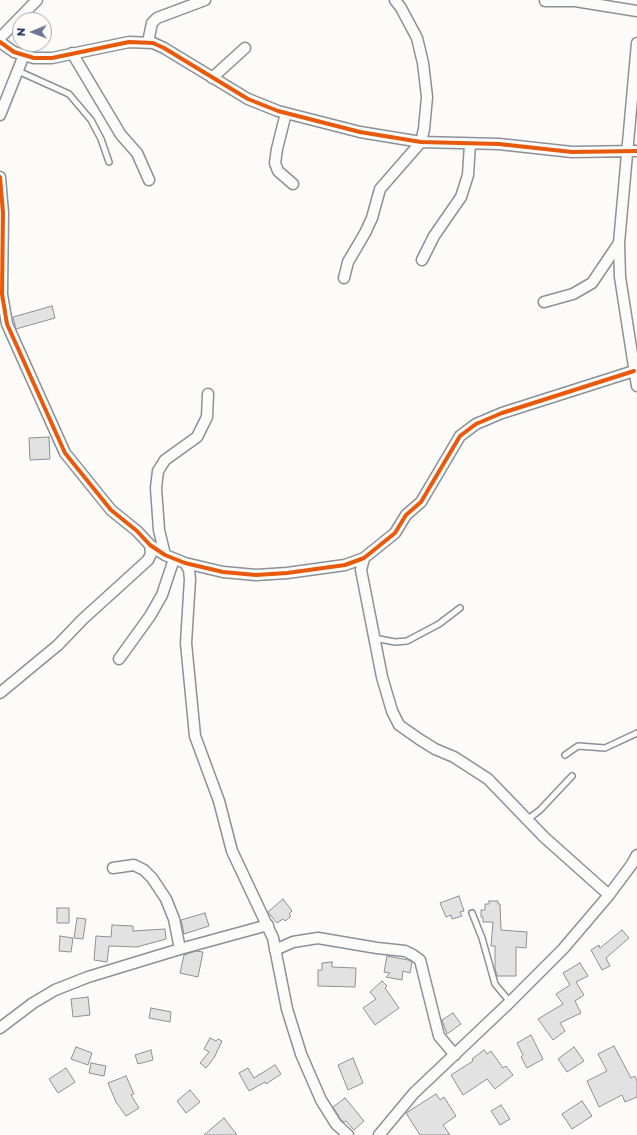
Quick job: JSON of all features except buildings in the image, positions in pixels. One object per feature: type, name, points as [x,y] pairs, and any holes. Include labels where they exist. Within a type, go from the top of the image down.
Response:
[{"type":"street","points":[[0,38],[37,0]]},
{"type":"street","points":[[148,42],[152,23],[157,18],[205,0]]},
{"type":"street","points":[[344,278],[348,262],[372,218],[380,189],[421,142],[427,96],[423,63],[417,38],[401,8],[394,0]]},
{"type":"street","points":[[545,1],[575,1],[637,11]]},
{"type":"street","points":[[0,42],[14,52],[34,58],[52,58],[129,42],[148,42],[164,48],[248,99],[286,113],[360,132],[421,142],[499,144],[572,152],[637,151]]},
{"type":"street","points":[[637,43],[619,243],[620,277],[637,386]]},
{"type":"street","points":[[212,78],[245,48]]},
{"type":"street","points":[[72,53],[121,135],[137,153],[149,180]]},
{"type":"street","points":[[0,115],[24,55]]},
{"type":"street","points":[[286,113],[275,163],[278,171],[293,184]]},
{"type":"street","points":[[422,260],[434,236],[461,197],[468,175],[470,144]]},
{"type":"street","points":[[0,177],[3,214],[1,294],[7,324],[14,343],[40,394],[65,453],[111,510],[137,531],[150,545],[185,564],[223,572],[256,576],[345,565],[364,558],[395,533],[406,516],[421,502],[460,436],[476,424],[502,413],[634,371]]},
{"type":"street","points":[[544,302],[573,294],[592,283],[619,243]]},
{"type":"street","points":[[119,659],[150,616],[162,596],[170,557],[159,530],[156,488],[158,471],[165,460],[197,437],[207,417],[208,394]]},
{"type":"street","points":[[0,693],[58,645],[83,619],[148,560],[151,554],[150,545]]},
{"type":"street","points":[[364,558],[361,570],[382,677],[392,711],[399,725],[434,749],[454,757],[488,779],[527,820],[609,895]]},
{"type":"street","points":[[185,564],[189,570],[190,579],[186,643],[192,721],[196,736],[219,801],[232,851],[268,925],[275,950],[287,1009],[311,1080],[336,1124],[348,1135]]},
{"type":"street","points":[[378,1135],[414,1093],[510,1002],[563,949],[609,895],[637,855]]},
{"type":"street","points":[[113,868],[134,865],[144,870],[152,878],[166,898],[174,919],[180,949]]},
{"type":"street","points":[[0,1028],[33,1003],[55,990],[112,968],[268,925]]},
{"type":"street","points":[[275,950],[293,942],[318,938],[405,951],[420,958],[439,1036],[454,1055]]},
{"type":"lane","points":[[18,71],[70,94],[91,120],[101,139],[109,162]]},
{"type":"lane","points":[[374,638],[395,642],[407,641],[439,624],[460,608]]},
{"type":"lane","points":[[565,755],[578,746],[604,748],[637,733]]},
{"type":"lane","points":[[527,820],[540,810],[572,776]]},
{"type":"lane","points":[[472,914],[482,938],[495,984],[510,1002]]},
{"type":"cycle path","points":[[0,42],[14,52],[34,58],[52,58],[129,42],[153,43],[164,48],[248,99],[278,111],[360,132],[421,142],[499,144],[572,152],[637,151]]},
{"type":"cycle path","points":[[0,177],[3,213],[2,294],[7,324],[65,453],[111,510],[137,531],[150,545],[165,555],[185,563],[223,572],[256,575],[287,573],[345,565],[364,558],[395,533],[406,515],[421,502],[460,436],[476,424],[502,413],[634,371]]}]
